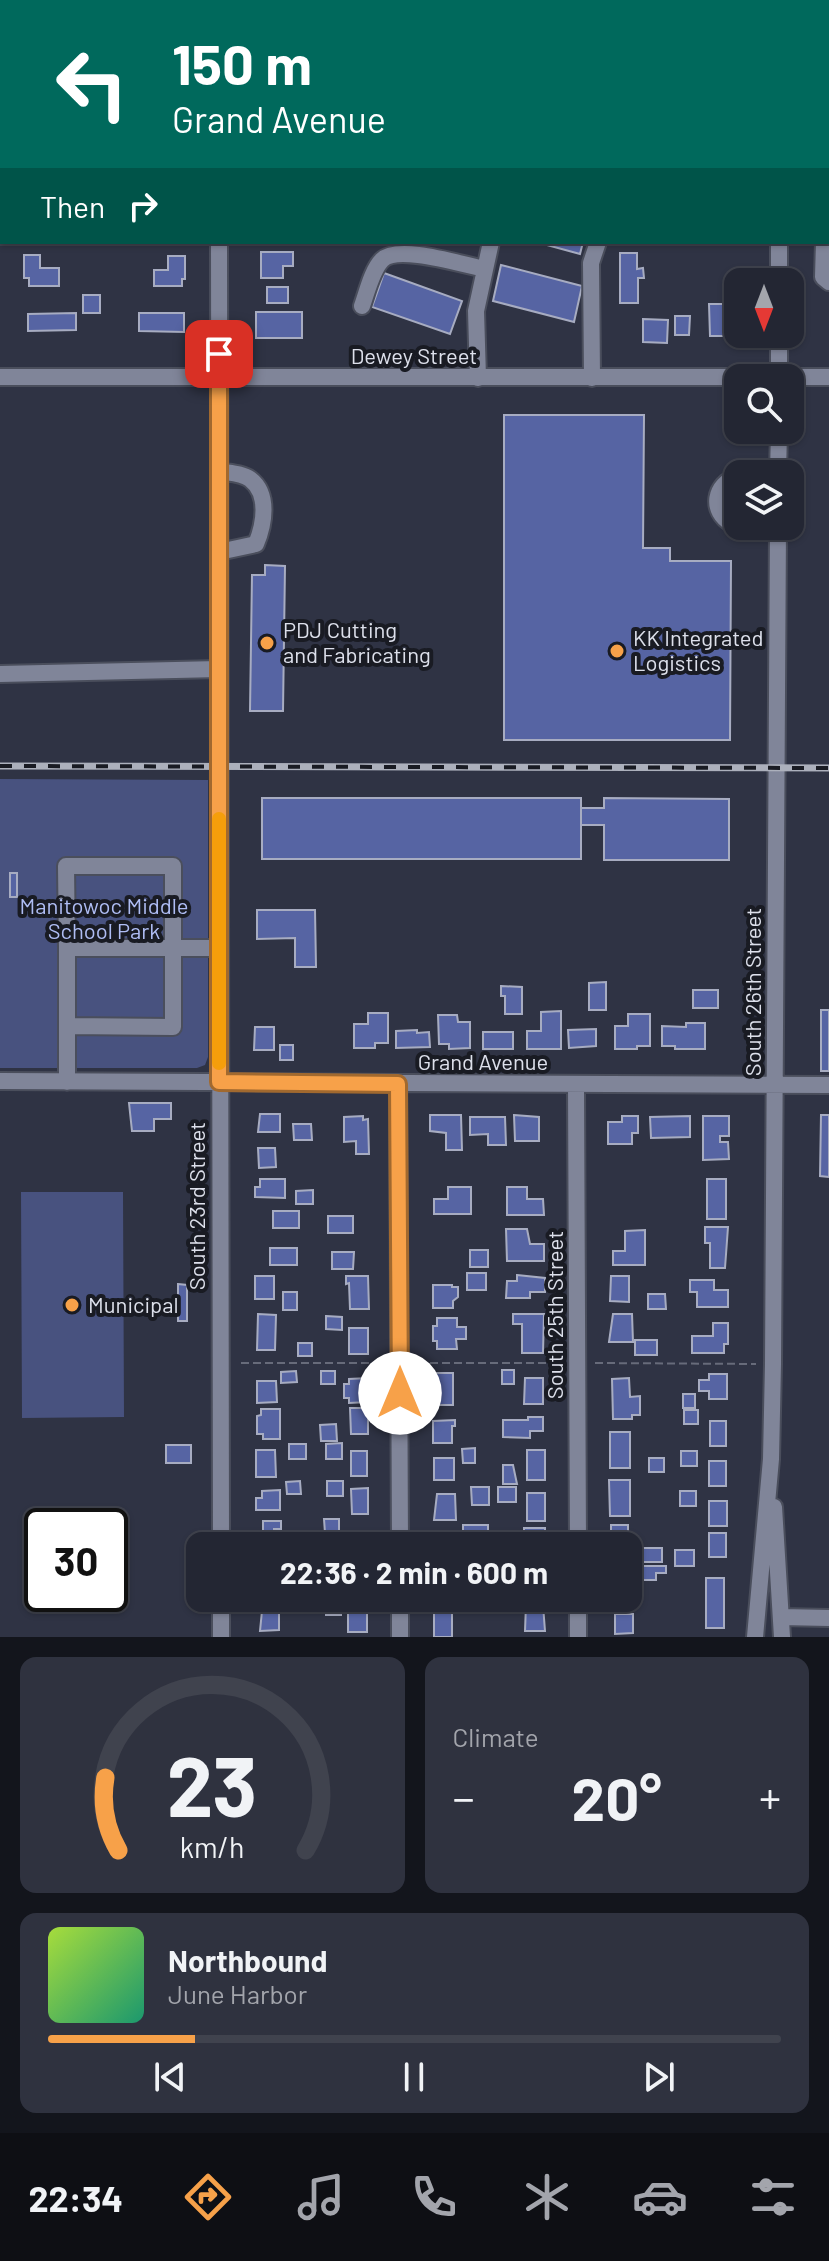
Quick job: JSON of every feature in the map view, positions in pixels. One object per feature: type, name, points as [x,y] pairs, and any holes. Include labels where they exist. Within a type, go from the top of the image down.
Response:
[{"type":"street","name":"South 23rd Street","points":[[219,244],[221,1532]]},
{"type":"street","points":[[478,378],[476,311],[491,244]]},
{"type":"street","points":[[592,378],[591,263],[597,244]]},
{"type":"street","points":[[779,244],[779,268]]},
{"type":"street","points":[[827,244],[823,277],[829,282]]},
{"type":"street","points":[[362,306],[379,262],[388,256],[399,253],[415,255],[485,269]]},
{"type":"street","name":"Dewey Street","points":[[0,377],[724,378]]},
{"type":"street","name":"Dewey Street","points":[[804,378],[829,377]]},
{"type":"street","points":[[219,471],[251,480],[261,496],[264,515],[256,544],[219,552]]},
{"type":"street","points":[[724,483],[717,492],[716,503],[724,518]]},
{"type":"street","name":"South 26th Street","points":[[778,540],[771,1459],[782,1637]]},
{"type":"street","points":[[0,674],[219,669]]},
{"type":"street","points":[[67,1026],[173,1027],[173,866],[66,866],[67,1082]]},
{"type":"street","points":[[67,948],[219,948]]},
{"type":"street","name":"Grand Avenue","points":[[0,1081],[829,1085]]},
{"type":"street","points":[[398,1084],[400,1532]]},
{"type":"street","name":"South 25th Street","points":[[576,1084],[578,1532]]},
{"type":"street","name":"South 26th Street","points":[[755,1637],[771,1459]]},
{"type":"street","points":[[221,1612],[221,1637]]},
{"type":"street","points":[[400,1612],[400,1637]]},
{"type":"street","points":[[578,1612],[578,1637]]},
{"type":"street","points":[[781,1617],[829,1618]]},
{"type":"path","points":[[241,1363],[385,1363]]},
{"type":"path","points":[[418,1363],[562,1363]]},
{"type":"path","points":[[595,1363],[756,1364]]},
{"type":"green space","name":"Manitowoc Middle School Park","points":[[0,779],[208,780],[208,1057],[205,1065],[197,1068],[0,1068]]},
{"type":"green space","name":"Municipal","points":[[21,1192],[123,1192],[124,1417],[22,1418]]},
{"type":"building","points":[[543,244],[582,244],[580,254]]},
{"type":"building","points":[[261,252],[293,252],[293,266],[283,266],[283,278],[261,278]]},
{"type":"building","points":[[620,253],[637,253],[637,269],[643,268],[644,278],[638,278],[638,303],[620,303]]},
{"type":"building","points":[[24,255],[40,255],[40,268],[59,268],[59,286],[29,286],[29,278],[24,278]]},
{"type":"building","points":[[168,256],[185,256],[182,286],[154,286],[154,270],[168,270]]},
{"type":"building","points":[[501,265],[582,286],[574,322],[493,301]]},
{"type":"building","points":[[384,273],[462,301],[450,334],[372,307]]},
{"type":"building","points":[[267,287],[288,287],[288,303],[267,303]]},
{"type":"building","points":[[83,295],[100,295],[100,313],[83,313]]},
{"type":"building","points":[[709,304],[724,304],[724,336],[710,336]]},
{"type":"building","points":[[256,312],[302,312],[302,338],[256,338]]},
{"type":"building","points":[[76,313],[76,330],[28,331],[28,314]]},
{"type":"building","points":[[139,313],[184,313],[184,332],[139,331]]},
{"type":"building","points":[[675,316],[690,316],[689,335],[675,335]]},
{"type":"building","points":[[643,319],[668,320],[667,343],[643,342]]},
{"type":"building","name":"KK Integrated Logistics","points":[[504,415],[644,415],[643,548],[670,548],[670,561],[731,561],[730,740],[504,740]]},
{"type":"building","name":"PDJ Cutting and Fabricating","points":[[265,565],[285,566],[283,711],[250,711],[252,575],[265,575]]},
{"type":"building","points":[[262,798],[581,798],[581,859],[262,859]]},
{"type":"building","points":[[604,798],[729,799],[729,860],[604,860],[604,825],[581,825],[581,808],[604,808]]},
{"type":"building","points":[[10,873],[17,873],[17,897],[10,897]]},
{"type":"building","points":[[257,910],[315,910],[316,967],[295,967],[295,938],[257,939]]},
{"type":"building","points":[[606,982],[606,1010],[589,1010],[589,983]]},
{"type":"building","points":[[501,986],[522,987],[522,1014],[505,1014],[505,996],[501,996]]},
{"type":"building","points":[[693,990],[718,990],[718,1008],[693,1008]]},
{"type":"building","points":[[821,1010],[829,1010],[829,1071],[821,1071]]},
{"type":"building","points":[[561,1011],[561,1049],[527,1049],[527,1031],[541,1031],[541,1012]]},
{"type":"building","points":[[368,1013],[388,1013],[388,1043],[375,1043],[375,1048],[354,1048],[354,1024],[368,1024]]},
{"type":"building","points":[[628,1014],[650,1014],[650,1046],[615,1049],[615,1026],[628,1026]]},
{"type":"building","points":[[438,1015],[457,1015],[458,1022],[470,1022],[470,1048],[449,1049],[449,1044],[439,1044]]},
{"type":"building","points":[[686,1023],[705,1023],[705,1049],[662,1046],[662,1026],[686,1027]]},
{"type":"building","points":[[255,1027],[274,1027],[274,1050],[254,1050]]},
{"type":"building","points":[[596,1029],[596,1046],[569,1048],[568,1030]]},
{"type":"building","points":[[417,1030],[417,1033],[429,1032],[430,1047],[396,1048],[396,1031]]},
{"type":"building","points":[[483,1032],[513,1032],[513,1049],[483,1049]]},
{"type":"building","points":[[280,1045],[293,1045],[293,1060],[280,1060]]},
{"type":"building","points":[[129,1103],[171,1103],[171,1119],[154,1119],[154,1131],[132,1131]]},
{"type":"building","points":[[260,1114],[280,1114],[280,1132],[258,1132]]},
{"type":"building","points":[[430,1115],[461,1115],[462,1150],[446,1150],[446,1133],[430,1131]]},
{"type":"building","points":[[514,1115],[539,1117],[539,1141],[515,1141]]},
{"type":"building","points":[[821,1115],[829,1115],[829,1177],[820,1176]]},
{"type":"building","points":[[363,1116],[363,1120],[368,1119],[369,1154],[356,1154],[356,1141],[344,1142],[344,1117]]},
{"type":"building","points":[[622,1116],[638,1116],[638,1133],[632,1133],[632,1144],[608,1144],[608,1122],[622,1122]]},
{"type":"building","points":[[690,1116],[690,1137],[651,1138],[650,1117]]},
{"type":"building","points":[[703,1116],[729,1116],[729,1136],[720,1136],[720,1142],[728,1142],[729,1159],[703,1160]]},
{"type":"building","points":[[470,1117],[505,1117],[506,1145],[488,1145],[488,1134],[470,1135]]},
{"type":"building","points":[[293,1124],[311,1124],[312,1140],[294,1140]]},
{"type":"building","points":[[258,1148],[275,1148],[276,1167],[259,1168]]},
{"type":"building","points":[[260,1179],[285,1179],[285,1198],[255,1197],[255,1187],[260,1187]]},
{"type":"building","points":[[707,1179],[726,1179],[726,1219],[707,1219]]},
{"type":"building","points":[[448,1187],[471,1187],[471,1214],[434,1214],[434,1199],[448,1199]]},
{"type":"building","points":[[507,1187],[527,1187],[527,1199],[543,1199],[544,1215],[507,1215]]},
{"type":"building","points":[[313,1190],[313,1204],[296,1204],[296,1191]]},
{"type":"building","points":[[273,1211],[299,1211],[299,1228],[273,1228]]},
{"type":"building","points":[[328,1216],[353,1216],[353,1233],[328,1233]]},
{"type":"building","points":[[705,1227],[728,1227],[725,1268],[710,1268],[710,1243],[705,1243]]},
{"type":"building","points":[[506,1229],[527,1229],[530,1244],[544,1244],[544,1261],[507,1261]]},
{"type":"building","points":[[645,1230],[645,1265],[613,1265],[613,1251],[625,1251],[625,1231]]},
{"type":"building","points":[[270,1248],[297,1248],[297,1265],[270,1265]]},
{"type":"building","points":[[470,1250],[488,1250],[488,1267],[470,1267]]},
{"type":"building","points":[[332,1252],[354,1252],[353,1269],[332,1269]]},
{"type":"building","points":[[467,1273],[486,1273],[486,1290],[467,1290]]},
{"type":"building","points":[[517,1275],[545,1278],[545,1292],[530,1292],[530,1298],[506,1298],[507,1281],[517,1281]]},
{"type":"building","points":[[255,1276],[274,1276],[274,1299],[255,1299]]},
{"type":"building","points":[[346,1276],[368,1276],[369,1309],[350,1309]]},
{"type":"building","points":[[611,1276],[629,1276],[629,1302],[610,1301]]},
{"type":"building","points":[[690,1280],[714,1280],[714,1290],[728,1290],[728,1307],[697,1307],[697,1292],[690,1292]]},
{"type":"building","points":[[178,1284],[187,1285],[187,1321],[178,1321]]},
{"type":"building","points":[[433,1285],[458,1287],[453,1308],[433,1308]]},
{"type":"building","points":[[283,1292],[297,1292],[297,1310],[283,1310]]},
{"type":"building","points":[[648,1294],[665,1294],[666,1309],[648,1309]]},
{"type":"building","points":[[258,1314],[276,1315],[275,1350],[257,1350]]},
{"type":"building","points":[[513,1314],[544,1314],[543,1353],[522,1353],[522,1324],[513,1324]]},
{"type":"building","points":[[613,1314],[632,1314],[633,1342],[609,1342]]},
{"type":"building","points":[[326,1316],[342,1317],[342,1330],[326,1329]]},
{"type":"building","points":[[437,1318],[457,1318],[457,1327],[466,1327],[466,1339],[456,1339],[457,1349],[437,1349],[437,1341],[433,1341],[433,1326],[437,1326]]},
{"type":"building","points":[[713,1323],[728,1323],[728,1344],[724,1344],[724,1353],[692,1353],[692,1336],[713,1336]]},
{"type":"building","points":[[349,1328],[368,1328],[368,1354],[349,1354]]},
{"type":"building","points":[[635,1340],[657,1340],[657,1355],[635,1355]]},
{"type":"building","points":[[298,1343],[312,1343],[312,1356],[298,1356]]},
{"type":"building","points":[[502,1370],[514,1370],[514,1384],[502,1384]]},
{"type":"building","points":[[296,1371],[297,1382],[281,1383],[281,1372]]},
{"type":"building","points":[[321,1371],[335,1371],[335,1384],[321,1384]]},
{"type":"building","points":[[433,1373],[453,1373],[453,1405],[433,1405]]},
{"type":"building","points":[[709,1374],[727,1374],[727,1399],[709,1399],[709,1391],[699,1391],[699,1380],[709,1380]]},
{"type":"building","points":[[368,1378],[368,1402],[349,1403],[349,1398],[344,1398],[344,1384],[349,1384],[349,1379]]},
{"type":"building","points":[[525,1378],[543,1378],[543,1404],[524,1404]]},
{"type":"building","points":[[629,1378],[630,1397],[640,1396],[640,1415],[632,1415],[632,1419],[613,1419],[612,1379]]},
{"type":"building","points":[[257,1381],[276,1381],[277,1402],[257,1403]]},
{"type":"building","points":[[683,1394],[695,1394],[695,1408],[683,1408]]},
{"type":"building","points":[[350,1408],[368,1408],[368,1434],[351,1434]]},
{"type":"building","points":[[261,1409],[280,1409],[280,1439],[263,1439],[263,1434],[257,1434],[257,1416],[261,1415]]},
{"type":"building","points":[[684,1410],[698,1410],[698,1424],[684,1424]]},
{"type":"building","points":[[528,1417],[543,1417],[543,1431],[530,1431],[530,1438],[503,1437],[503,1420],[528,1420]]},
{"type":"building","points":[[455,1420],[452,1443],[433,1443],[433,1421]]},
{"type":"building","points":[[710,1421],[726,1421],[726,1446],[710,1446]]},
{"type":"building","points":[[336,1424],[337,1441],[321,1441],[320,1425]]},
{"type":"building","points":[[610,1432],[630,1432],[630,1468],[610,1468]]},
{"type":"building","points":[[342,1443],[342,1459],[326,1459],[326,1444]]},
{"type":"building","points":[[289,1444],[306,1444],[306,1459],[289,1459]]},
{"type":"building","points":[[166,1445],[191,1445],[191,1463],[166,1463]]},
{"type":"building","points":[[475,1448],[475,1463],[463,1463],[462,1449]]},
{"type":"building","points":[[256,1450],[275,1450],[276,1477],[256,1477]]},
{"type":"building","points":[[527,1450],[545,1450],[545,1480],[527,1480]]},
{"type":"building","points":[[351,1451],[367,1451],[367,1476],[351,1476]]},
{"type":"building","points":[[681,1451],[697,1451],[697,1466],[681,1466]]},
{"type":"building","points":[[434,1458],[454,1458],[454,1480],[434,1480]]},
{"type":"building","points":[[649,1458],[664,1458],[664,1472],[649,1472]]},
{"type":"building","points":[[709,1461],[726,1461],[726,1486],[709,1486]]},
{"type":"building","points":[[503,1465],[513,1465],[517,1484],[503,1484]]},
{"type":"building","points":[[609,1480],[630,1480],[630,1516],[610,1516]]},
{"type":"building","points":[[300,1481],[301,1494],[287,1494],[286,1482]]},
{"type":"building","points":[[327,1481],[343,1481],[343,1496],[327,1496]]},
{"type":"building","points":[[471,1487],[489,1487],[489,1505],[472,1505]]},
{"type":"building","points":[[498,1487],[516,1487],[516,1502],[498,1502]]},
{"type":"building","points":[[368,1488],[368,1514],[352,1514],[351,1489]]},
{"type":"building","points":[[280,1490],[280,1510],[256,1510],[256,1498],[262,1498],[262,1491]]},
{"type":"building","points":[[680,1491],[696,1491],[696,1506],[680,1506]]},
{"type":"building","points":[[527,1493],[545,1493],[545,1521],[527,1521]]},
{"type":"building","points":[[437,1494],[455,1494],[456,1520],[434,1520]]},
{"type":"building","points":[[709,1501],[727,1501],[727,1526],[709,1526]]},
{"type":"building","points":[[324,1519],[339,1519],[339,1532],[325,1532]]},
{"type":"building","points":[[263,1521],[281,1521],[281,1529],[263,1532]]},
{"type":"building","points":[[463,1525],[488,1525],[488,1532],[463,1532]]},
{"type":"building","points":[[611,1525],[628,1525],[628,1532],[611,1532]]},
{"type":"building","points":[[524,1528],[545,1528],[545,1532],[524,1532]]},
{"type":"building","points":[[709,1533],[726,1533],[726,1557],[709,1557]]},
{"type":"building","points":[[642,1548],[662,1548],[662,1562],[642,1562]]},
{"type":"building","points":[[675,1550],[694,1550],[694,1566],[675,1566]]},
{"type":"building","points":[[642,1566],[666,1566],[666,1573],[656,1573],[656,1580],[642,1580]]},
{"type":"building","points":[[706,1578],[724,1578],[724,1628],[706,1628]]},
{"type":"building","points":[[262,1612],[279,1612],[279,1630],[260,1631]]},
{"type":"building","points":[[326,1612],[341,1612],[341,1615],[326,1615]]},
{"type":"building","points":[[348,1612],[367,1612],[367,1632],[348,1632]]},
{"type":"building","points":[[526,1612],[544,1612],[545,1631],[525,1631]]},
{"type":"building","points":[[434,1613],[452,1613],[452,1637],[434,1637]]},
{"type":"building","points":[[615,1614],[633,1614],[633,1633],[615,1634]]},
{"type":"railway","points":[[0,766],[829,768]]},
{"type":"slow traffic","points":[[219,819],[219,1063]]},
{"type":"place","name":"PDJ Cutting and Fabricating","points":[[267,643]]},
{"type":"place","name":"KK Integrated Logistics","points":[[617,651]]},
{"type":"place","name":"Municipal","points":[[72,1305]]},
{"type":"route","points":[[219,354],[219,1082],[398,1084],[400,1393]]}]
